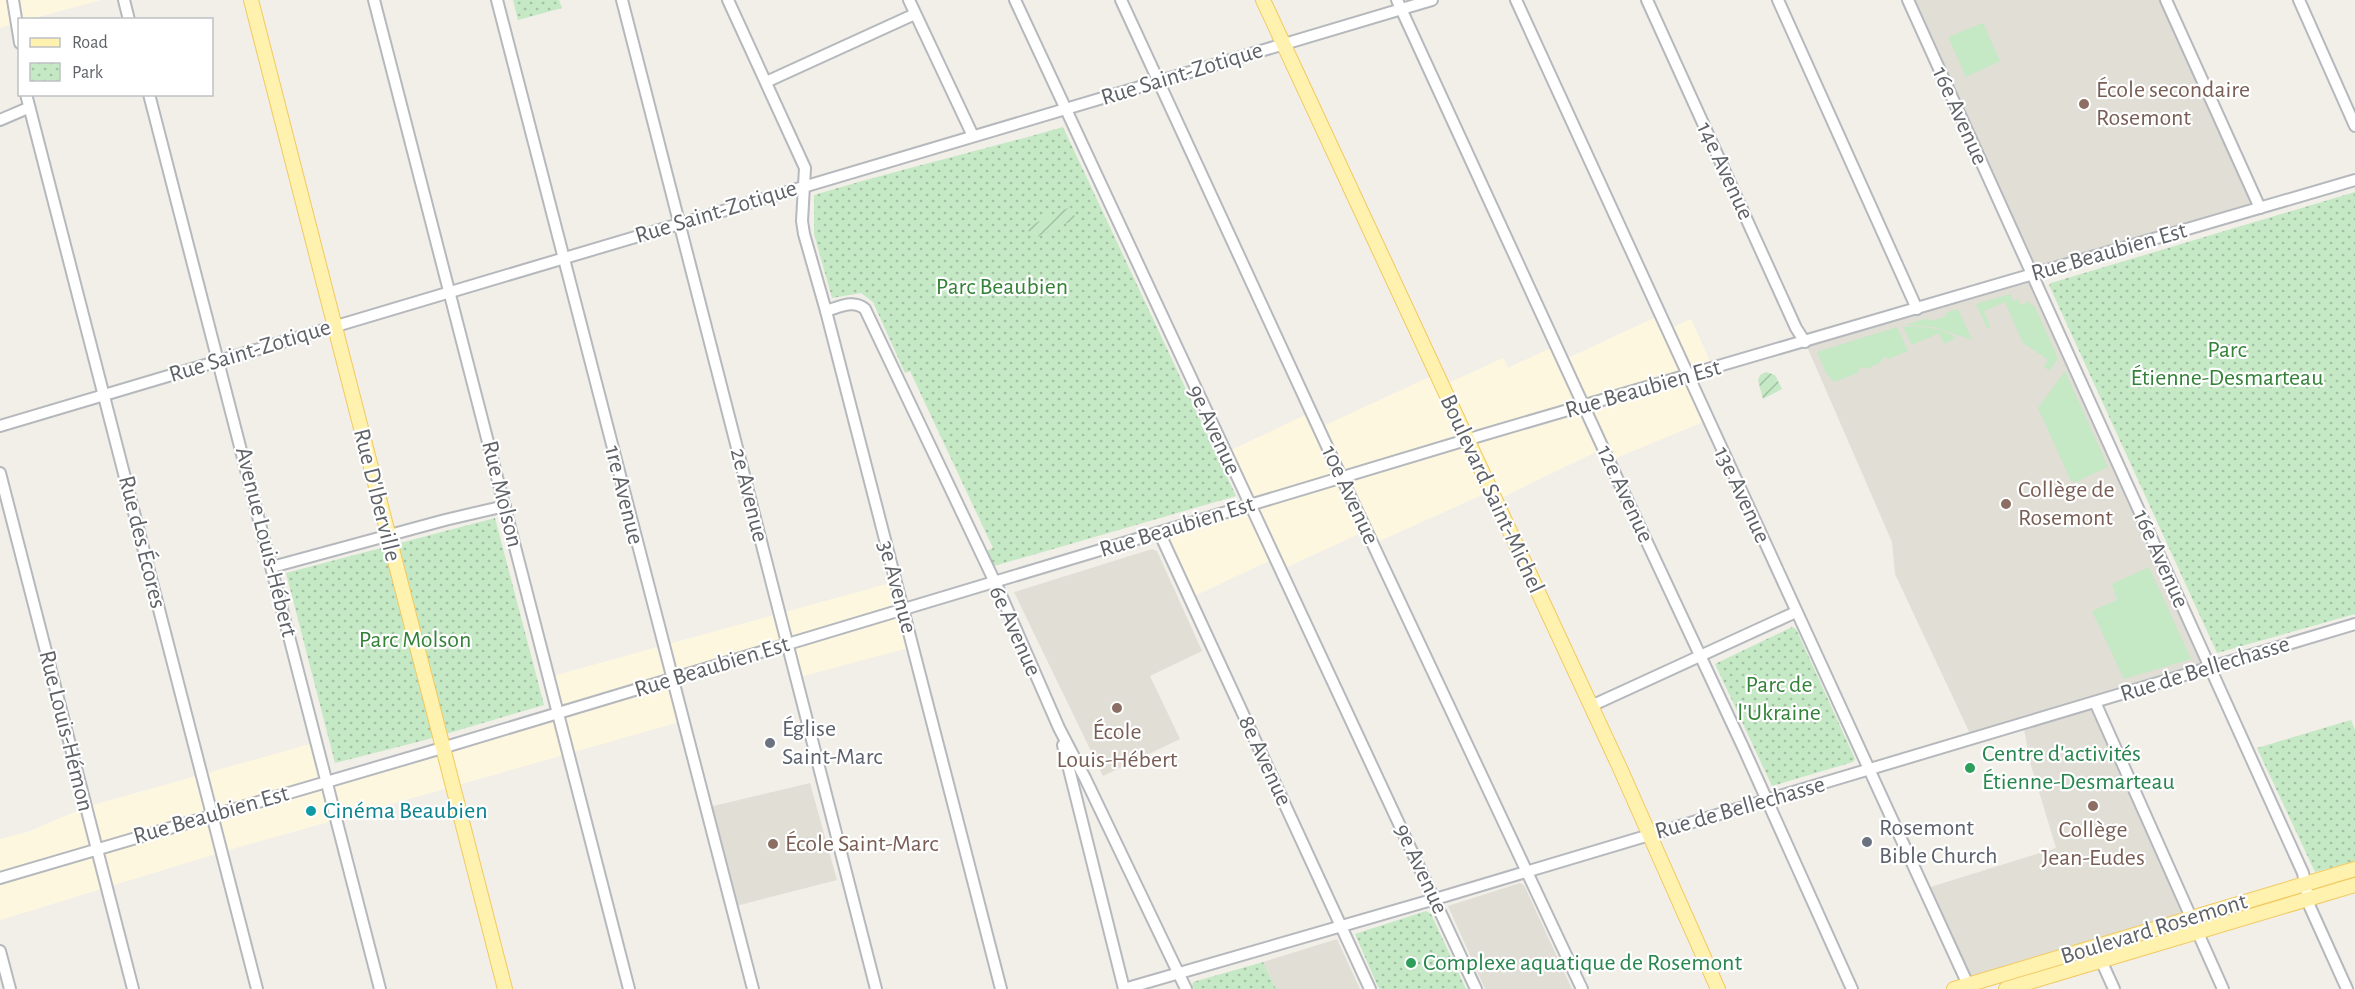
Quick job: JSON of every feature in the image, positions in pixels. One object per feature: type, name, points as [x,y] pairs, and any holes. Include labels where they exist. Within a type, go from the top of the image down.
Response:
[{"type":"main road","name":"Rue D'Iberville","points":[[251,0],[505,989]]},
{"type":"main road","name":"Boulevard Saint-Michel","points":[[1263,0],[1650,834],[1718,989]]},
{"type":"main road","name":"Boulevard Rosemont","points":[[1954,989],[1969,987],[2095,946],[2355,869]]},
{"type":"main road","name":"Boulevard Rosemont","points":[[2009,989],[2355,885]]},
{"type":"street","points":[[13,0],[18,31]]},
{"type":"street","points":[[124,0],[128,18]]},
{"type":"street","name":"Rue Molson","points":[[374,0],[629,989]]},
{"type":"street","name":"1re Avenue","points":[[497,0],[753,989]]},
{"type":"street","name":"2e Avenue","points":[[622,0],[876,989]]},
{"type":"street","points":[[728,0],[805,168],[805,185]]},
{"type":"street","points":[[909,0],[973,136]]},
{"type":"street","name":"9e Avenue","points":[[1015,0],[1476,989]]},
{"type":"street","name":"10e Avenue","points":[[1121,0],[1582,989]]},
{"type":"street","name":"Rue Saint-Zotique","points":[[0,426],[1283,44],[1399,5],[1432,0]]},
{"type":"street","name":"13e Avenue","points":[[1516,0],[1969,987]]},
{"type":"street","name":"14e Avenue","points":[[1647,0],[1805,342]]},
{"type":"street","points":[[1778,0],[1917,309]]},
{"type":"street","name":"16e Avenue","points":[[1908,0],[2307,884],[2308,899],[2347,989]]},
{"type":"street","points":[[2166,0],[2260,208]]},
{"type":"street","points":[[2299,0],[2355,126]]},
{"type":"street","name":"12e Avenue","points":[[1399,5],[1701,655],[1852,989]]},
{"type":"street","points":[[766,82],[915,14]]},
{"type":"street","name":"Rue des Écores","points":[[26,96],[257,989]]},
{"type":"street","name":"Avenue Louis-Hébert","points":[[150,96],[380,989]]},
{"type":"street","points":[[0,120],[28,108]]},
{"type":"street","name":"Rue Beaubien Est","points":[[0,878],[1160,534],[1468,440],[2355,180]]},
{"type":"street","name":"3e Avenue","points":[[805,185],[802,215],[804,234],[826,311],[1001,989]]},
{"type":"street","name":"6e Avenue","points":[[826,311],[854,303],[860,304],[865,309],[994,583],[1059,728],[1186,989]]},
{"type":"street","name":"Rue Louis-Hémon","points":[[0,473],[133,989]]},
{"type":"street","points":[[272,567],[505,506]]},
{"type":"street","name":"8e Avenue","points":[[1160,534],[1370,989]]},
{"type":"street","points":[[1591,706],[1796,612]]},
{"type":"street","name":"Rue de Bellechasse","points":[[1124,989],[1434,899],[2355,624]]},
{"type":"street","points":[[2096,702],[2223,989]]},
{"type":"street","points":[[1059,728],[1124,989]]},
{"type":"street","points":[[2095,946],[2114,989]]},
{"type":"street","points":[[0,951],[10,989]]},
{"type":"shaded area","points":[[0,0],[101,0],[34,18],[18,18],[18,22],[0,28]]},
{"type":"shaded area","points":[[1907,0],[2166,0],[2260,208],[2032,275],[2210,667],[2096,702],[2193,918],[1968,985],[1924,889],[2056,848],[2030,762],[2023,723],[1972,738],[1895,574],[1892,542],[1805,342],[2031,275]]},
{"type":"shaded area","points":[[1660,315],[1667,330],[1691,319],[1713,368],[1689,376],[1708,420],[1609,461],[1602,449],[1499,499],[1488,503],[1484,494],[1373,544],[1367,530],[1281,570],[1275,558],[1190,598],[1160,534],[1250,505],[1225,453],[1312,412],[1319,428],[1436,374],[1442,386],[1503,358],[1508,368],[1557,345],[1564,360]]},
{"type":"shaded area","points":[[1152,549],[1157,551],[1202,651],[1150,676],[1180,739],[1103,776],[1014,592]]},
{"type":"shaded area","points":[[894,582],[912,647],[796,678],[788,644],[673,679],[683,721],[222,852],[0,920],[0,839],[30,831],[86,807],[317,742],[327,781],[557,712],[549,677]]},
{"type":"shaded area","name":"École Saint-Marc","points":[[810,783],[837,880],[736,906],[709,807]]},
{"type":"shaded area","points":[[1520,883],[1524,885],[1572,989],[1485,989],[1448,906]]},
{"type":"shaded area","points":[[1337,939],[1360,989],[1276,989],[1263,962]]},
{"type":"green space","points":[[513,0],[559,0],[562,8],[518,20]]},
{"type":"green space","points":[[1983,23],[2000,61],[1966,77],[1948,37]]},
{"type":"green space","name":"Parc Beaubien","points":[[1063,127],[1236,496],[994,566],[987,551],[993,548],[910,371],[905,373],[873,302],[861,293],[832,298],[814,234],[814,195]]},
{"type":"green space","name":"Parc Étienne-Desmarteau","points":[[2355,192],[2355,614],[2217,653],[2049,285]]},
{"type":"green space","points":[[1070,207],[1076,219],[1032,239],[1027,227]]},
{"type":"green space","points":[[2010,294],[2013,301],[2018,299],[2021,305],[2029,301],[2031,306],[2034,305],[2057,356],[2057,360],[2049,371],[2044,367],[2048,360],[2023,343],[2005,302],[1984,311],[1990,326],[1988,330],[1976,304]]},
{"type":"green space","points":[[1958,309],[1972,340],[1934,327],[1905,325],[1928,318],[1929,321],[1945,317],[1945,313]]},
{"type":"green space","points":[[1897,327],[1908,351],[1889,359],[1883,357],[1880,363],[1866,369],[1860,367],[1858,373],[1834,382],[1826,373],[1817,352]]},
{"type":"green space","points":[[1903,327],[1938,329],[1956,338],[1944,344],[1939,333],[1912,345]]},
{"type":"green space","points":[[2065,371],[2108,467],[2076,482],[2071,481],[2038,408]]},
{"type":"green space","points":[[1766,372],[1775,375],[1782,389],[1763,399],[1758,380],[1760,375]]},
{"type":"green space","name":"Parc Molson","points":[[495,518],[544,705],[425,740],[335,763],[286,573]]},
{"type":"green space","points":[[2149,567],[2191,659],[2124,679],[2092,611],[2117,600],[2112,584]]},
{"type":"green space","name":"Parc de l'Ukraine","points":[[1792,627],[1796,629],[1855,759],[1853,762],[1772,786],[1715,664]]},
{"type":"green space","points":[[2351,720],[2355,730],[2355,861],[2315,872],[2257,748]]},
{"type":"green space","name":"Complexe aquatique de Rosemont","points":[[1426,911],[1431,914],[1466,989],[1379,989],[1355,934]]},
{"type":"green space","points":[[1263,962],[1276,989],[1194,989],[1192,986],[1193,982]]},
{"type":"place","name":"École secondaire Rosemont","points":[[2084,104]]},
{"type":"place","name":"Collège de Rosemont","points":[[2006,504]]},
{"type":"place","name":"École Louis-Hébert","points":[[1117,708]]},
{"type":"place","name":"Église Saint-Marc","points":[[770,743]]},
{"type":"place","name":"Centre d'activités Étienne-Desmarteau","points":[[1970,768]]},
{"type":"place","name":"Collège Jean-Eudes","points":[[2093,806]]},
{"type":"place","name":"Cinéma Beaubien","points":[[311,811]]},
{"type":"place","name":"Rosemont Bible Church","points":[[1867,842]]},
{"type":"place","name":"École Saint-Marc","points":[[773,844]]},
{"type":"place","name":"Complexe aquatique de Rosemont","points":[[1411,963]]}]
